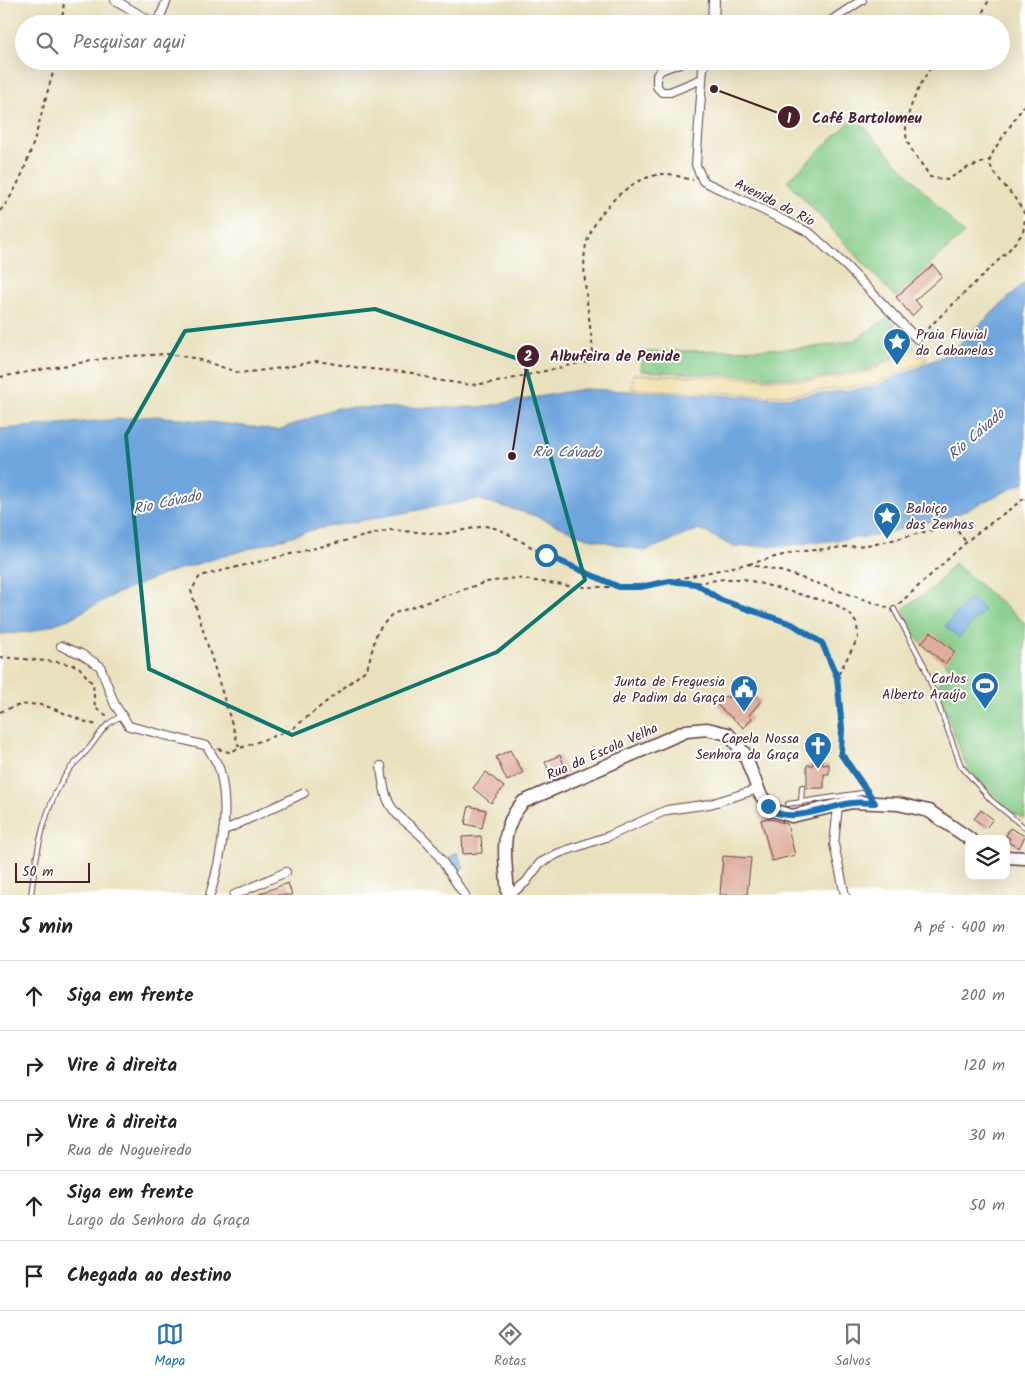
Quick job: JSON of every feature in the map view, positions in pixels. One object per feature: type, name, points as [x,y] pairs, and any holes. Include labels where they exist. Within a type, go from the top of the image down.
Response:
[{"type":"main road","name":"Rua da Escola Velha","points":[[509,895],[504,836],[511,816],[523,802],[686,730],[707,729],[728,734],[744,753],[758,789],[772,810],[792,816],[871,797],[929,811],[965,836]]},
{"type":"main road","points":[[1010,857],[1025,858]]},
{"type":"street","points":[[115,0],[140,15]]},
{"type":"street","points":[[161,15],[167,0]]},
{"type":"street","points":[[713,15],[714,0]]},
{"type":"street","points":[[840,15],[862,0]]},
{"type":"street","points":[[661,70],[657,74],[657,87],[662,92],[670,92],[702,79]]},
{"type":"street","points":[[703,70],[696,165],[703,181]]},
{"type":"street","name":"Avenida do Rio","points":[[703,181],[810,233],[846,266],[917,339]]},
{"type":"street","points":[[61,646],[81,654],[100,666],[116,705],[129,726],[208,746],[219,769],[226,813],[218,870],[210,895]]},
{"type":"street","points":[[380,766],[382,786],[392,811],[432,847],[465,895]]},
{"type":"street","points":[[509,895],[526,882],[540,863],[559,853],[609,836],[667,810],[710,804],[758,789]]},
{"type":"street","points":[[223,831],[304,793]]},
{"type":"street","points":[[838,806],[834,844],[845,895]]},
{"type":"street","points":[[234,895],[286,872]]},
{"type":"lane","points":[[894,609],[924,665],[961,766],[991,800],[1025,828]]},
{"type":"lane","points":[[30,895],[44,825],[54,799],[69,771],[91,746],[104,726],[113,719],[123,716]]},
{"type":"lane","points":[[841,754],[871,797]]},
{"type":"lane","points":[[801,803],[802,787]]},
{"type":"lane","points":[[788,804],[871,797]]},
{"type":"path","points":[[63,15],[64,0]]},
{"type":"path","points":[[981,15],[990,0]]},
{"type":"path","points":[[0,211],[12,197],[34,139],[54,70]]},
{"type":"path","points":[[929,70],[908,113],[907,140],[930,177],[947,180],[967,168],[990,160]]},
{"type":"path","points":[[1025,104],[994,150],[989,163],[994,172],[1017,199],[1025,215]]},
{"type":"path","points":[[0,377],[113,357],[167,354],[194,358],[240,373],[282,368],[317,361],[360,368],[413,373],[436,380],[470,385],[507,380],[588,361],[593,352],[586,281],[586,246],[594,228],[617,196],[639,179],[665,174],[703,181]]},
{"type":"path","points":[[917,339],[1008,252],[1023,233],[1025,219]]},
{"type":"path","points":[[747,564],[784,572],[894,609],[966,542],[1025,498]]},
{"type":"path","points":[[208,746],[229,752],[291,730],[367,669],[377,632],[392,614],[486,582],[516,578],[576,587],[640,587],[794,552],[876,544],[953,525],[966,542]]},
{"type":"path","points":[[239,748],[191,591],[200,576],[390,530],[419,534],[443,534],[485,526],[499,529],[546,555],[619,587]]},
{"type":"path","points":[[670,581],[696,584],[724,579],[744,580],[835,604],[850,614],[857,624],[858,638],[837,677]]},
{"type":"path","points":[[696,584],[721,600],[792,624],[822,643],[837,677],[842,728],[841,754]]},
{"type":"path","points":[[0,657],[58,662],[78,666],[93,684],[95,708],[113,719]]},
{"type":"path","points":[[0,712],[18,704],[52,706],[91,724],[104,726]]},
{"type":"highlighted area","points":[[375,309],[524,361],[585,580],[497,652],[292,735],[149,669],[126,435],[185,331]]},
{"type":"green space","points":[[855,117],[964,234],[895,297],[787,181]]},
{"type":"green space","points":[[888,318],[914,347],[867,370],[811,379],[641,371],[642,352],[809,348],[853,341]]},
{"type":"green space","name":"Carlos Alberto Araújo","points":[[954,563],[1025,623],[1025,819],[1010,811],[967,768],[936,686],[951,669],[909,632],[904,608],[934,587]]},
{"type":"sand","name":"Praia Fluvial da Cabanelas","points":[[916,349],[927,360],[873,384],[786,395],[632,389],[633,374],[811,381],[868,372]]},
{"type":"water","name":"Rio Cávado","points":[[1025,282],[1025,482],[958,514],[874,536],[781,546],[732,546],[699,529],[645,551],[584,537],[533,515],[477,499],[316,529],[173,571],[113,595],[69,619],[31,632],[0,634],[0,429],[156,416],[278,430],[337,408],[481,407],[583,389],[786,398],[874,387],[950,353]]},
{"type":"water","points":[[970,598],[984,610],[959,638],[945,626]]},
{"type":"water","points":[[457,852],[464,867],[457,872],[447,859]]},
{"type":"building","points":[[933,265],[942,276],[915,300],[921,307],[912,316],[896,297]]},
{"type":"building","points":[[931,632],[955,652],[945,664],[921,643]]},
{"type":"building","points":[[740,683],[761,701],[749,715],[752,718],[744,728],[717,705],[725,696],[728,698]]},
{"type":"building","points":[[510,750],[523,773],[507,781],[496,757]]},
{"type":"building","points":[[560,755],[568,774],[553,780],[545,762]]},
{"type":"building","name":"Capela Nossa Senhora da Graça","points":[[813,759],[822,759],[822,765],[829,764],[829,774],[824,774],[824,788],[807,788],[807,765],[813,765]]},
{"type":"building","points":[[486,772],[504,787],[491,803],[473,788]]},
{"type":"building","points":[[469,806],[486,810],[482,828],[465,824]]},
{"type":"building","points":[[981,810],[993,819],[986,828],[974,819]]},
{"type":"building","points":[[767,818],[787,824],[795,855],[772,861],[761,820]]},
{"type":"building","points":[[1010,828],[1025,836],[1019,848],[1010,843],[1010,835],[1006,835]]},
{"type":"building","points":[[481,836],[482,853],[463,854],[462,837]]},
{"type":"building","points":[[723,856],[751,858],[747,895],[720,895]]},
{"type":"building","points":[[288,883],[292,895],[261,895],[261,893]]},
{"type":"place","name":"Café Bartolomeu","points":[[714,89]]},
{"type":"place","name":"Praia Fluvial da Cabanelas","points":[[897,366]]},
{"type":"place","name":"Albufeira de Penide","points":[[512,456]]},
{"type":"place","name":"Baloiço das Zenhas","points":[[887,540]]},
{"type":"place","name":"Carlos Alberto Araújo","points":[[985,710]]},
{"type":"place","name":"Junta de Freguesia de Padim da Graça","points":[[744,713]]},
{"type":"place","name":"Capela Nossa Senhora da Graça","points":[[818,770]]},
{"type":"route","points":[[546,555],[619,587],[640,587],[670,581],[696,584],[734,606],[792,624],[822,643],[837,677],[842,728],[841,754],[875,803],[852,802],[792,816],[772,810],[768,806]]}]
